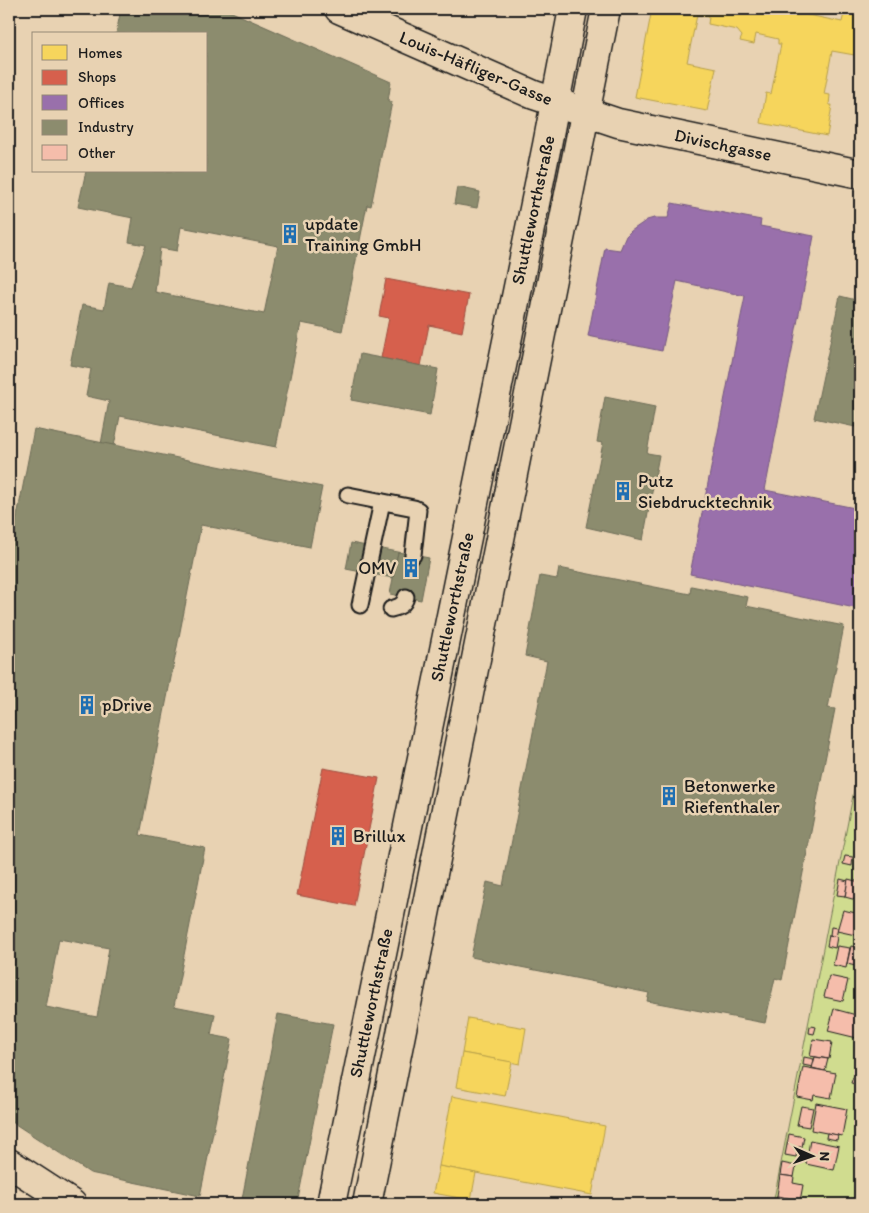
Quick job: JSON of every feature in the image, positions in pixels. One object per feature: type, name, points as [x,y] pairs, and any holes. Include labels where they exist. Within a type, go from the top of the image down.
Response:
[{"type":"main road","name":"Louis-Häfliger-Gasse","points":[[339,9],[534,95],[586,112]]},
{"type":"main road","name":"Shuttleworthstraße","points":[[330,1204],[573,9]]},
{"type":"main road","name":"Shuttleworthstraße","points":[[367,1204],[606,9]]},
{"type":"main road","name":"Divischgasse","points":[[586,112],[636,127],[860,174]]},
{"type":"main road","points":[[9,1163],[72,1204]]},
{"type":"lane","points":[[348,495],[418,510],[413,555]]},
{"type":"lane","points":[[360,605],[382,502]]},
{"type":"lane","points":[[391,609],[404,603],[406,597]]},
{"type":"green space","points":[[860,760],[860,1204],[773,1204]]},
{"type":"building: Homes","points":[[652,9],[790,9],[789,11],[842,22],[845,9],[860,9],[860,56],[832,51],[824,94],[830,95],[829,105],[832,105],[827,136],[761,123],[766,93],[771,94],[781,44],[778,44],[778,39],[756,34],[754,44],[740,41],[742,36],[737,30],[708,24],[709,17],[697,15],[687,62],[716,68],[707,111],[635,97]]},
{"type":"building: Homes","points":[[468,1018],[526,1028],[520,1064],[462,1053]]},
{"type":"building: Homes","points":[[462,1053],[512,1062],[505,1096],[456,1087]]},
{"type":"building: Homes","points":[[452,1096],[605,1126],[592,1195],[439,1166]]},
{"type":"building: Homes","points":[[439,1166],[476,1173],[471,1200],[433,1193]]},
{"type":"building: Shops","points":[[386,279],[469,295],[462,332],[429,325],[421,366],[381,358],[389,318],[379,316]]},
{"type":"building: Shops","name":"Brillux","points":[[323,768],[379,778],[354,906],[297,895]]},
{"type":"building: Offices","points":[[471,9],[515,9],[497,13]]},
{"type":"building: Offices","points":[[672,203],[761,220],[760,226],[814,236],[765,490],[860,509],[860,582],[855,608],[690,574],[745,296],[677,281],[662,351],[588,336],[605,248],[620,250],[626,236],[647,220],[668,218]]},
{"type":"building: Industry","name":"update Training GmbH","points":[[121,9],[225,9],[391,82],[388,101],[392,102],[371,206],[367,205],[342,331],[301,323],[276,447],[120,416],[114,446],[101,444],[109,401],[86,396],[91,369],[70,365],[82,305],[104,309],[109,283],[131,287],[146,245],[129,242],[133,218],[78,207],[86,172],[208,172],[208,32],[116,32]],"holes":[[[181,227],[278,246],[264,314],[155,292],[160,248],[177,251]]]},
{"type":"building: Industry","points":[[457,187],[480,192],[477,208],[454,204]]},
{"type":"building: Industry","points":[[840,296],[860,301],[860,428],[814,418]]},
{"type":"building: Industry","points":[[360,354],[438,369],[430,415],[351,400]]},
{"type":"building: Industry","name":"Putz Siebdrucktechnik","points":[[605,397],[655,407],[647,453],[659,455],[643,540],[586,527],[603,443],[597,442]]},
{"type":"building: Industry","name":"pDrive","points":[[34,429],[322,487],[310,547],[201,525],[140,835],[205,848],[174,1006],[215,1014],[211,1035],[232,1039],[200,1196],[90,1173],[9,1120],[9,558]],"holes":[[[59,939],[109,948],[97,1017],[46,1007]]]},
{"type":"building: Industry","points":[[351,543],[398,552],[393,578],[346,569]]},
{"type":"building: Industry","name":"OMV","points":[[398,552],[429,558],[421,600],[390,594]]},
{"type":"building: Industry","name":"Betonwerke Riefenthaler","points":[[559,568],[690,594],[691,586],[748,597],[746,606],[844,626],[828,708],[835,709],[782,980],[775,978],[765,1023],[647,1001],[649,993],[471,957],[487,882],[503,886],[547,661],[525,656],[540,576],[557,579]]},
{"type":"building: Industry","points":[[278,1014],[333,1024],[297,1204],[241,1204]]},
{"type":"building: Other","points":[[860,787],[860,803],[856,802]]},
{"type":"building: Other","points":[[860,812],[860,831],[857,831]]},
{"type":"building: Other","points":[[845,856],[853,857],[852,866],[843,864]]},
{"type":"building: Other","points":[[840,879],[848,881],[845,896],[837,895]]},
{"type":"building: Other","points":[[848,879],[860,882],[860,901],[845,897]]},
{"type":"building: Other","points":[[843,910],[860,914],[860,936],[837,931]]},
{"type":"building: Other","points":[[831,927],[838,928],[836,937],[830,935]]},
{"type":"building: Other","points":[[829,935],[837,937],[835,948],[827,946]]},
{"type":"building: Other","points":[[837,946],[850,948],[846,968],[833,965]]},
{"type":"building: Other","points":[[851,946],[860,948],[860,967],[847,964]]},
{"type":"building: Other","points":[[829,976],[848,980],[843,1001],[824,997]]},
{"type":"building: Other","points":[[834,1009],[860,1016],[857,1038],[828,1031]]},
{"type":"building: Other","points":[[810,1026],[816,1027],[814,1034],[809,1033]]},
{"type":"building: Other","points":[[813,1039],[832,1042],[829,1059],[810,1056]]},
{"type":"building: Other","points":[[804,1057],[814,1059],[813,1067],[803,1065]]},
{"type":"building: Other","points":[[815,1057],[828,1059],[825,1071],[812,1068]]},
{"type":"building: Other","points":[[803,1067],[836,1073],[831,1098],[814,1095],[813,1100],[797,1097]]},
{"type":"building: Other","points":[[853,1077],[860,1078],[860,1085],[851,1083]]},
{"type":"building: Other","points":[[816,1103],[847,1109],[842,1136],[811,1130]]},
{"type":"building: Other","points":[[801,1106],[813,1108],[809,1127],[797,1125]]},
{"type":"building: Other","points":[[827,1133],[838,1135],[837,1140],[826,1138]]},
{"type":"building: Other","points":[[789,1134],[804,1137],[802,1147],[798,1147],[796,1157],[785,1155]]},
{"type":"building: Other","points":[[810,1140],[839,1146],[834,1170],[806,1164]]},
{"type":"building: Other","points":[[782,1163],[796,1166],[794,1177],[780,1175]]},
{"type":"building: Other","points":[[780,1175],[794,1177],[793,1183],[803,1185],[800,1201],[777,1196]]},
{"type":"building: Other","points":[[777,1196],[792,1199],[791,1204],[775,1204]]},
{"type":"place","name":"update Training GmbH","points":[[290,234]]},
{"type":"place","name":"Putz Siebdrucktechnik","points":[[623,491]]},
{"type":"place","name":"OMV","points":[[411,568]]},
{"type":"place","name":"pDrive","points":[[87,705]]},
{"type":"place","name":"Betonwerke Riefenthaler","points":[[669,796]]},
{"type":"place","name":"Brillux","points":[[338,836]]}]
